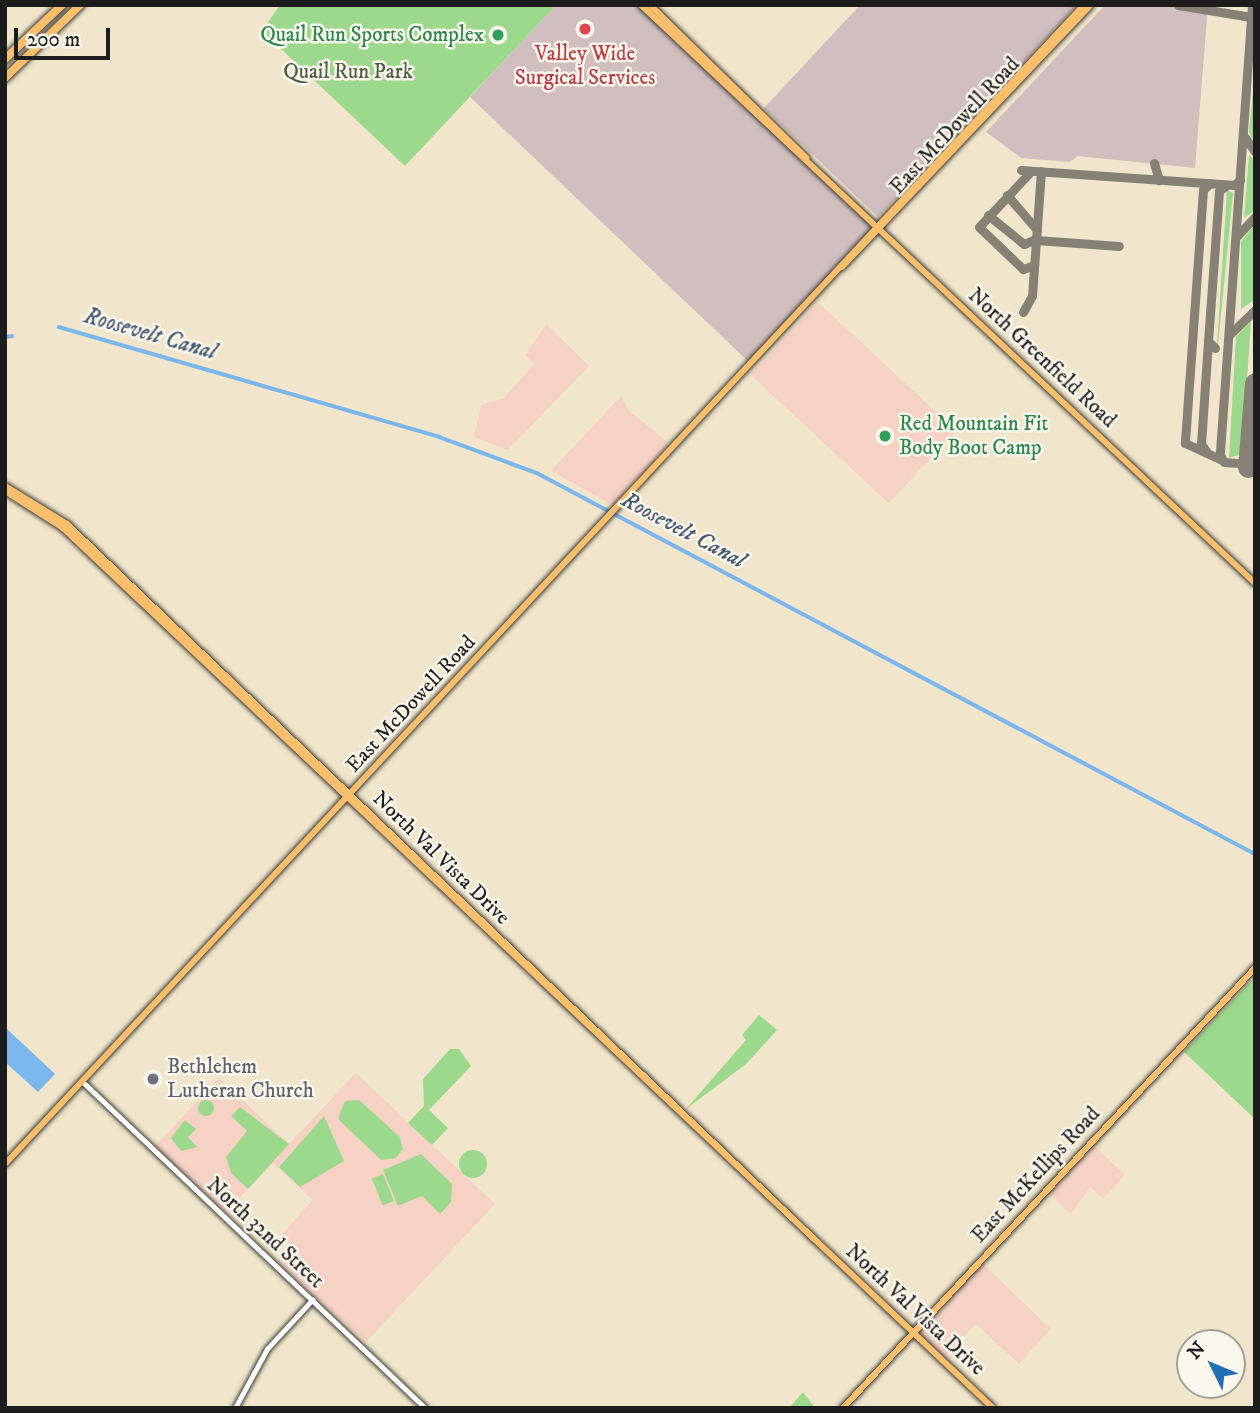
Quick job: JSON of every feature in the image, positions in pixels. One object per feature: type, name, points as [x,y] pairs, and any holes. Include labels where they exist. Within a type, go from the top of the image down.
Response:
[{"type":"highway","points":[[5,59],[62,5]]},
{"type":"highway","points":[[5,78],[80,5]]},
{"type":"main road","name":"North Greenfield Road","points":[[641,5],[806,158]]},
{"type":"main road","name":"North Greenfield Road","points":[[650,5],[879,228],[1255,583]]},
{"type":"main road","name":"East McDowell Road","points":[[980,120],[1084,5]]},
{"type":"main road","name":"East McDowell Road","points":[[5,1164],[842,267],[1091,5]]},
{"type":"main road","points":[[698,59],[723,77]]},
{"type":"main road","name":"North Val Vista Drive","points":[[5,486],[67,524],[402,850],[993,1408]]},
{"type":"main road","name":"North Val Vista Drive","points":[[5,491],[63,528],[347,797]]},
{"type":"main road","name":"East McKellips Road","points":[[843,1408],[1255,968]]},
{"type":"street","name":"North 32nd Street","points":[[82,1081],[425,1408]]},
{"type":"street","points":[[235,1408],[267,1349],[312,1300]]},
{"type":"shaded area","points":[[556,5],[641,5],[877,226],[752,365],[470,97]]},
{"type":"shaded area","points":[[860,5],[1077,5],[878,217],[764,108]]},
{"type":"shaded area","points":[[1105,5],[1208,5],[1195,168],[1078,156],[1070,162],[1021,158],[986,132]]},
{"type":"shaded area","points":[[818,302],[956,431],[889,503],[750,374]]},
{"type":"shaded area","points":[[546,324],[589,366],[508,450],[474,437],[481,405],[504,398],[534,364],[525,355]]},
{"type":"shaded area","points":[[621,396],[629,411],[669,443],[613,505],[551,471]]},
{"type":"shaded area","points":[[356,1073],[495,1204],[366,1342],[277,1261],[291,1246],[280,1236],[313,1200],[273,1163],[226,1212],[155,1146],[219,1078],[289,1144]]},
{"type":"shaded area","points":[[1091,1143],[1125,1175],[1103,1199],[1090,1187],[1071,1214],[1046,1191]]},
{"type":"shaded area","points":[[980,1261],[1051,1329],[1019,1364],[976,1324],[942,1359],[913,1332]]},
{"type":"green space","name":"Quail Run Park","points":[[280,5],[556,5],[405,166],[262,31]]},
{"type":"green space","points":[[1255,72],[1255,144],[1249,132]]},
{"type":"green space","points":[[1249,155],[1255,160],[1255,210],[1244,218]]},
{"type":"green space","points":[[1227,190],[1233,193],[1217,345]]},
{"type":"green space","points":[[1255,224],[1253,301],[1241,309],[1241,242]]},
{"type":"green space","points":[[1251,321],[1242,454],[1229,458],[1236,337]]},
{"type":"green space","points":[[1255,977],[1255,1119],[1184,1052]]},
{"type":"green space","points":[[759,1015],[777,1030],[746,1064],[686,1109],[746,1040],[742,1035]]},
{"type":"green space","points":[[450,1049],[459,1049],[471,1066],[429,1110],[448,1128],[432,1145],[408,1123],[424,1106],[423,1079]]},
{"type":"green space","points":[[203,1100],[209,1100],[214,1108],[212,1114],[203,1116],[198,1111],[198,1105]]},
{"type":"green space","points":[[359,1100],[400,1137],[403,1149],[396,1158],[381,1160],[338,1119],[345,1101]]},
{"type":"green space","points":[[240,1107],[289,1144],[248,1189],[231,1173],[226,1157],[247,1131],[231,1116]]},
{"type":"green space","points":[[324,1116],[344,1161],[300,1187],[279,1167]]},
{"type":"green space","points":[[185,1120],[196,1129],[188,1137],[197,1147],[181,1151],[171,1138]]},
{"type":"green space","points":[[473,1150],[483,1154],[487,1164],[483,1174],[473,1178],[463,1174],[459,1164],[463,1154]]},
{"type":"green space","points":[[421,1154],[452,1184],[451,1202],[440,1214],[422,1196],[398,1206],[383,1170]]},
{"type":"green space","points":[[383,1174],[394,1201],[383,1205],[372,1178]]},
{"type":"green space","points":[[803,1392],[815,1408],[789,1408],[797,1399]]},
{"type":"water","points":[[5,1027],[55,1074],[38,1092],[5,1062]]},
{"type":"waterway","name":"Roosevelt Canal","points":[[59,327],[439,437],[537,473],[1255,854]]},
{"type":"waterway","name":"Roosevelt Canal","points":[[5,337],[12,336]]},
{"type":"taxiway","points":[[1178,5],[1251,17]]},
{"type":"taxiway","points":[[1252,5],[1220,455],[1224,462],[1255,464]]},
{"type":"taxiway","points":[[1244,136],[1255,152]]},
{"type":"taxiway","points":[[1154,163],[1159,180]]},
{"type":"taxiway","points":[[1021,170],[1234,185],[1240,180]]},
{"type":"taxiway","points":[[1031,171],[979,227],[1023,269],[1034,265]]},
{"type":"taxiway","points":[[1023,312],[1032,296],[1041,171]]},
{"type":"taxiway","points":[[1210,183],[1203,190],[1185,443],[1222,460]]},
{"type":"taxiway","points":[[1215,348],[1208,341],[1219,191],[1227,185]]},
{"type":"taxiway","points":[[1007,195],[1037,230]]},
{"type":"taxiway","points":[[988,215],[1024,244],[1036,239]]},
{"type":"taxiway","points":[[1237,236],[1255,217]]},
{"type":"taxiway","points":[[1036,240],[1119,246]]},
{"type":"taxiway","points":[[1229,335],[1255,310]]},
{"type":"taxiway","points":[[1206,451],[1201,444],[1208,342]]},
{"type":"runway","points":[[1248,467],[1255,383]]},
{"type":"place","name":"Valley Wide Surgical Services","points":[[585,29]]},
{"type":"place","name":"Quail Run Sports Complex","points":[[498,35]]},
{"type":"place","name":"Red Mountain Fit Body Boot Camp","points":[[885,436]]},
{"type":"place","name":"Bethlehem Lutheran Church","points":[[153,1079]]}]
